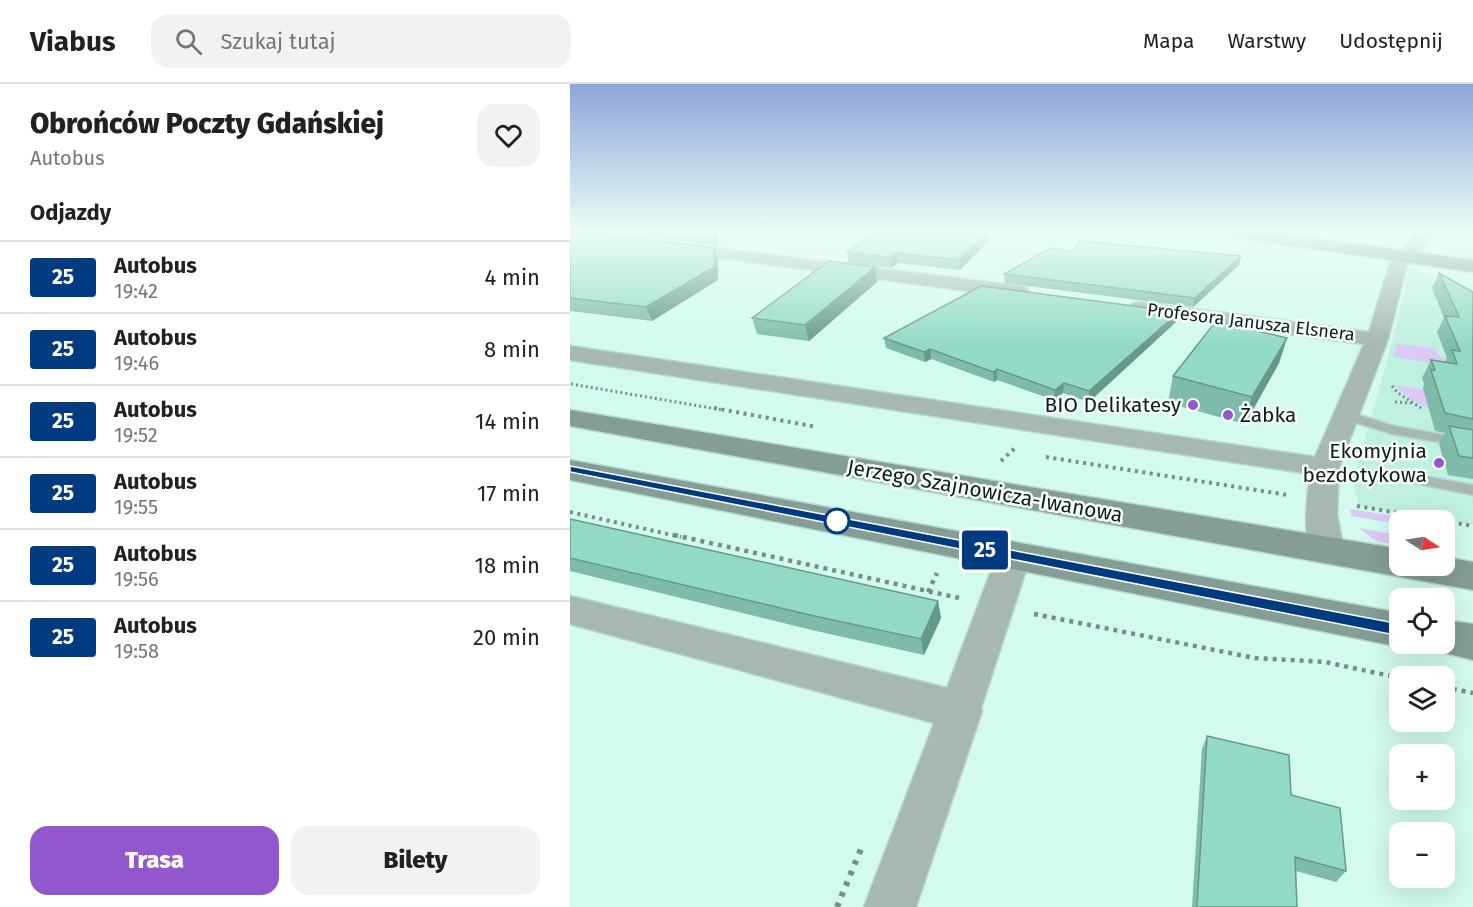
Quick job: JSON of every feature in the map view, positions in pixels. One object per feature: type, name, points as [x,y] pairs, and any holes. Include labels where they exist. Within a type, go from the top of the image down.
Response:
[{"type":"main road","name":"Jerzego Szajnowicza-Iwanowa","points":[[570,418],[1389,562]]},
{"type":"main road","points":[[570,470],[1389,628]]},
{"type":"main road","points":[[1455,573],[1473,576]]},
{"type":"main road","points":[[1455,639],[1473,642]]},
{"type":"street","points":[[851,270],[1036,294]]},
{"type":"street","points":[[1327,551],[1321,500],[1325,468],[1377,339],[1397,270]]},
{"type":"street","name":"Profesora Janusza Elsnera","points":[[1118,305],[1377,339]]},
{"type":"street","points":[[570,353],[1279,459],[1325,468]]},
{"type":"street","points":[[890,907],[961,711],[1014,555]]},
{"type":"street","points":[[570,610],[961,711]]},
{"type":"lane","points":[[1346,415],[1392,430],[1473,444]]},
{"type":"lane","points":[[1413,478],[1473,490]]},
{"type":"path","points":[[1390,383],[1398,393],[1428,411]]},
{"type":"path","points":[[570,384],[774,417]]},
{"type":"path","points":[[1013,452],[1024,454]]},
{"type":"path","points":[[1036,456],[1389,512]]},
{"type":"path","points":[[1455,523],[1473,526]]},
{"type":"path","points":[[1455,689],[1473,693]]},
{"type":"shaded area","points":[[1410,270],[1419,270],[1473,302],[1473,525],[1455,522],[1455,510],[1389,511],[1359,506],[1353,482]]},
{"type":"shaded area","points":[[1397,344],[1434,348],[1440,357],[1473,362],[1441,364],[1394,357]]},
{"type":"shaded area","points":[[1395,385],[1423,389],[1432,410],[1410,399]]},
{"type":"shaded area","points":[[1350,509],[1389,515],[1389,522],[1351,516]]},
{"type":"shaded area","points":[[1358,528],[1389,533],[1389,543],[1376,541]]},
{"type":"building","points":[[570,270],[708,270],[646,307],[570,298]]},
{"type":"building","points":[[816,270],[871,270],[805,325],[752,318]]},
{"type":"building","points":[[1010,270],[1225,270],[1195,298],[1004,274]]},
{"type":"building","points":[[1439,273],[1473,292],[1473,419],[1445,413],[1431,370],[1435,370],[1431,360],[1457,364],[1452,350],[1460,351],[1445,316],[1459,317]]},
{"type":"building","points":[[981,286],[1179,312],[1089,391],[1064,383],[1055,390],[997,369],[993,372],[930,349],[924,352],[884,338]]},
{"type":"building","points":[[1216,321],[1287,338],[1252,397],[1173,376]]},
{"type":"building","points":[[1449,426],[1473,430],[1473,458],[1459,456]]},
{"type":"building","points":[[570,519],[938,601],[921,639],[810,615],[570,558]]},
{"type":"building","points":[[1207,736],[1289,755],[1291,795],[1340,808],[1346,871],[1295,857],[1297,907],[1197,907]]},
{"type":"bus line","name":"25","points":[[570,470],[1389,628]]},
{"type":"place","name":"BIO Delikatesy","points":[[1193,405]]},
{"type":"place","name":"Żabka","points":[[1228,415]]},
{"type":"place","name":"Ekomyjnia bezdotykowa","points":[[1439,463]]}]
